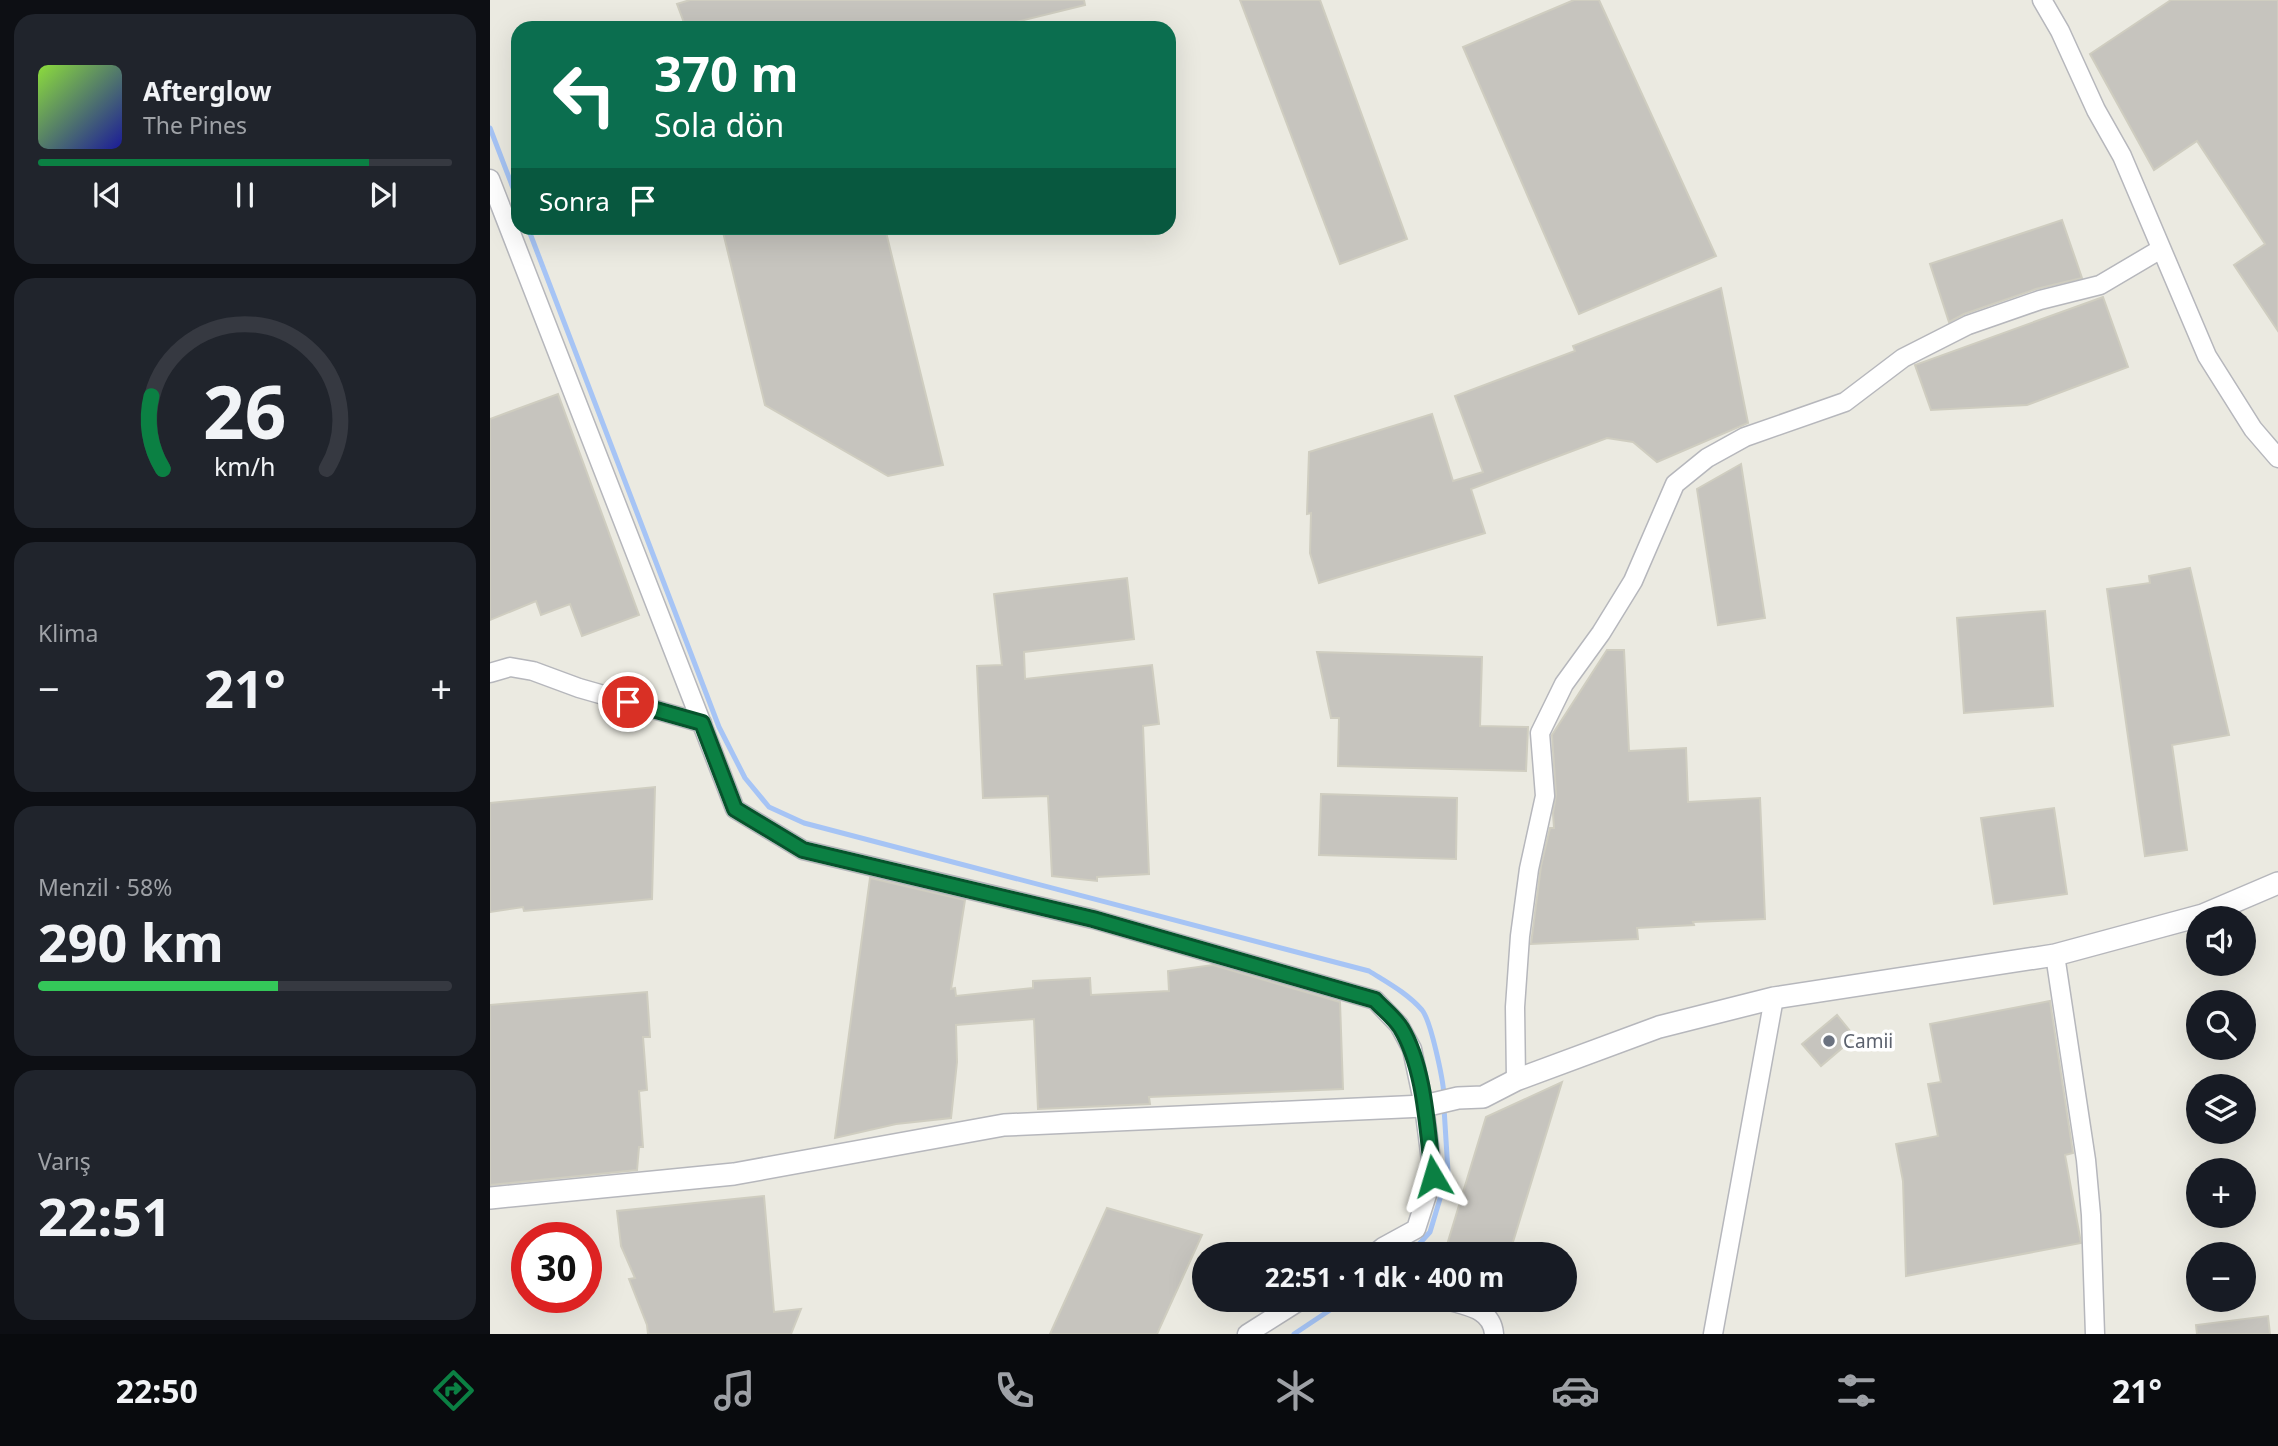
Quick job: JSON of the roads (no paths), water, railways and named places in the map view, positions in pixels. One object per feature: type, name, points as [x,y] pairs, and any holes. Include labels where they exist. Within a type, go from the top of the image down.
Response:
[{"type":"street","points":[[2042,0],[2060,31],[2096,110],[2122,156],[2207,356],[2253,429],[2278,458]]},
{"type":"street","points":[[490,179],[511,233]]},
{"type":"street","points":[[512,235],[735,809],[803,850],[1093,919],[1375,1000],[1399,1025],[1412,1049],[1429,1105],[1433,1176],[1416,1229],[1396,1242]]},
{"type":"street","points":[[1516,1080],[1515,1007],[1520,936],[1528,869],[1545,796],[1540,733],[1564,684],[1601,633],[1633,581],[1675,484],[1707,458],[1745,437],[1845,402],[1903,358],[1968,325],[2040,300],[2100,285],[2161,250]]},
{"type":"street","points":[[490,673],[510,667],[533,671],[579,688],[702,723]]},
{"type":"street","points":[[490,1198],[734,1174],[1004,1125],[1429,1105],[1458,1098],[1483,1097],[1516,1080],[1659,1027],[1774,998],[2055,955],[2203,915],[2278,883]]},
{"type":"street","points":[[2055,955],[2086,1160],[2091,1215],[2095,1334]]},
{"type":"street","points":[[1713,1334],[1774,998]]},
{"type":"street","points":[[1247,1334],[1282,1312]]},
{"type":"street","points":[[1482,1312],[1492,1321],[1494,1334]]},
{"type":"waterway","points":[[490,128],[511,183]]},
{"type":"waterway","points":[[531,235],[719,727],[745,778],[769,807],[804,823],[1369,971],[1404,993],[1422,1010],[1433,1038],[1444,1095]]},
{"type":"waterway","points":[[1421,1242],[1430,1232],[1448,1172],[1444,1108]]},
{"type":"waterway","points":[[1294,1334],[1327,1312]]},
{"type":"place","name":"Camii","points":[[1829,1041]]}]
